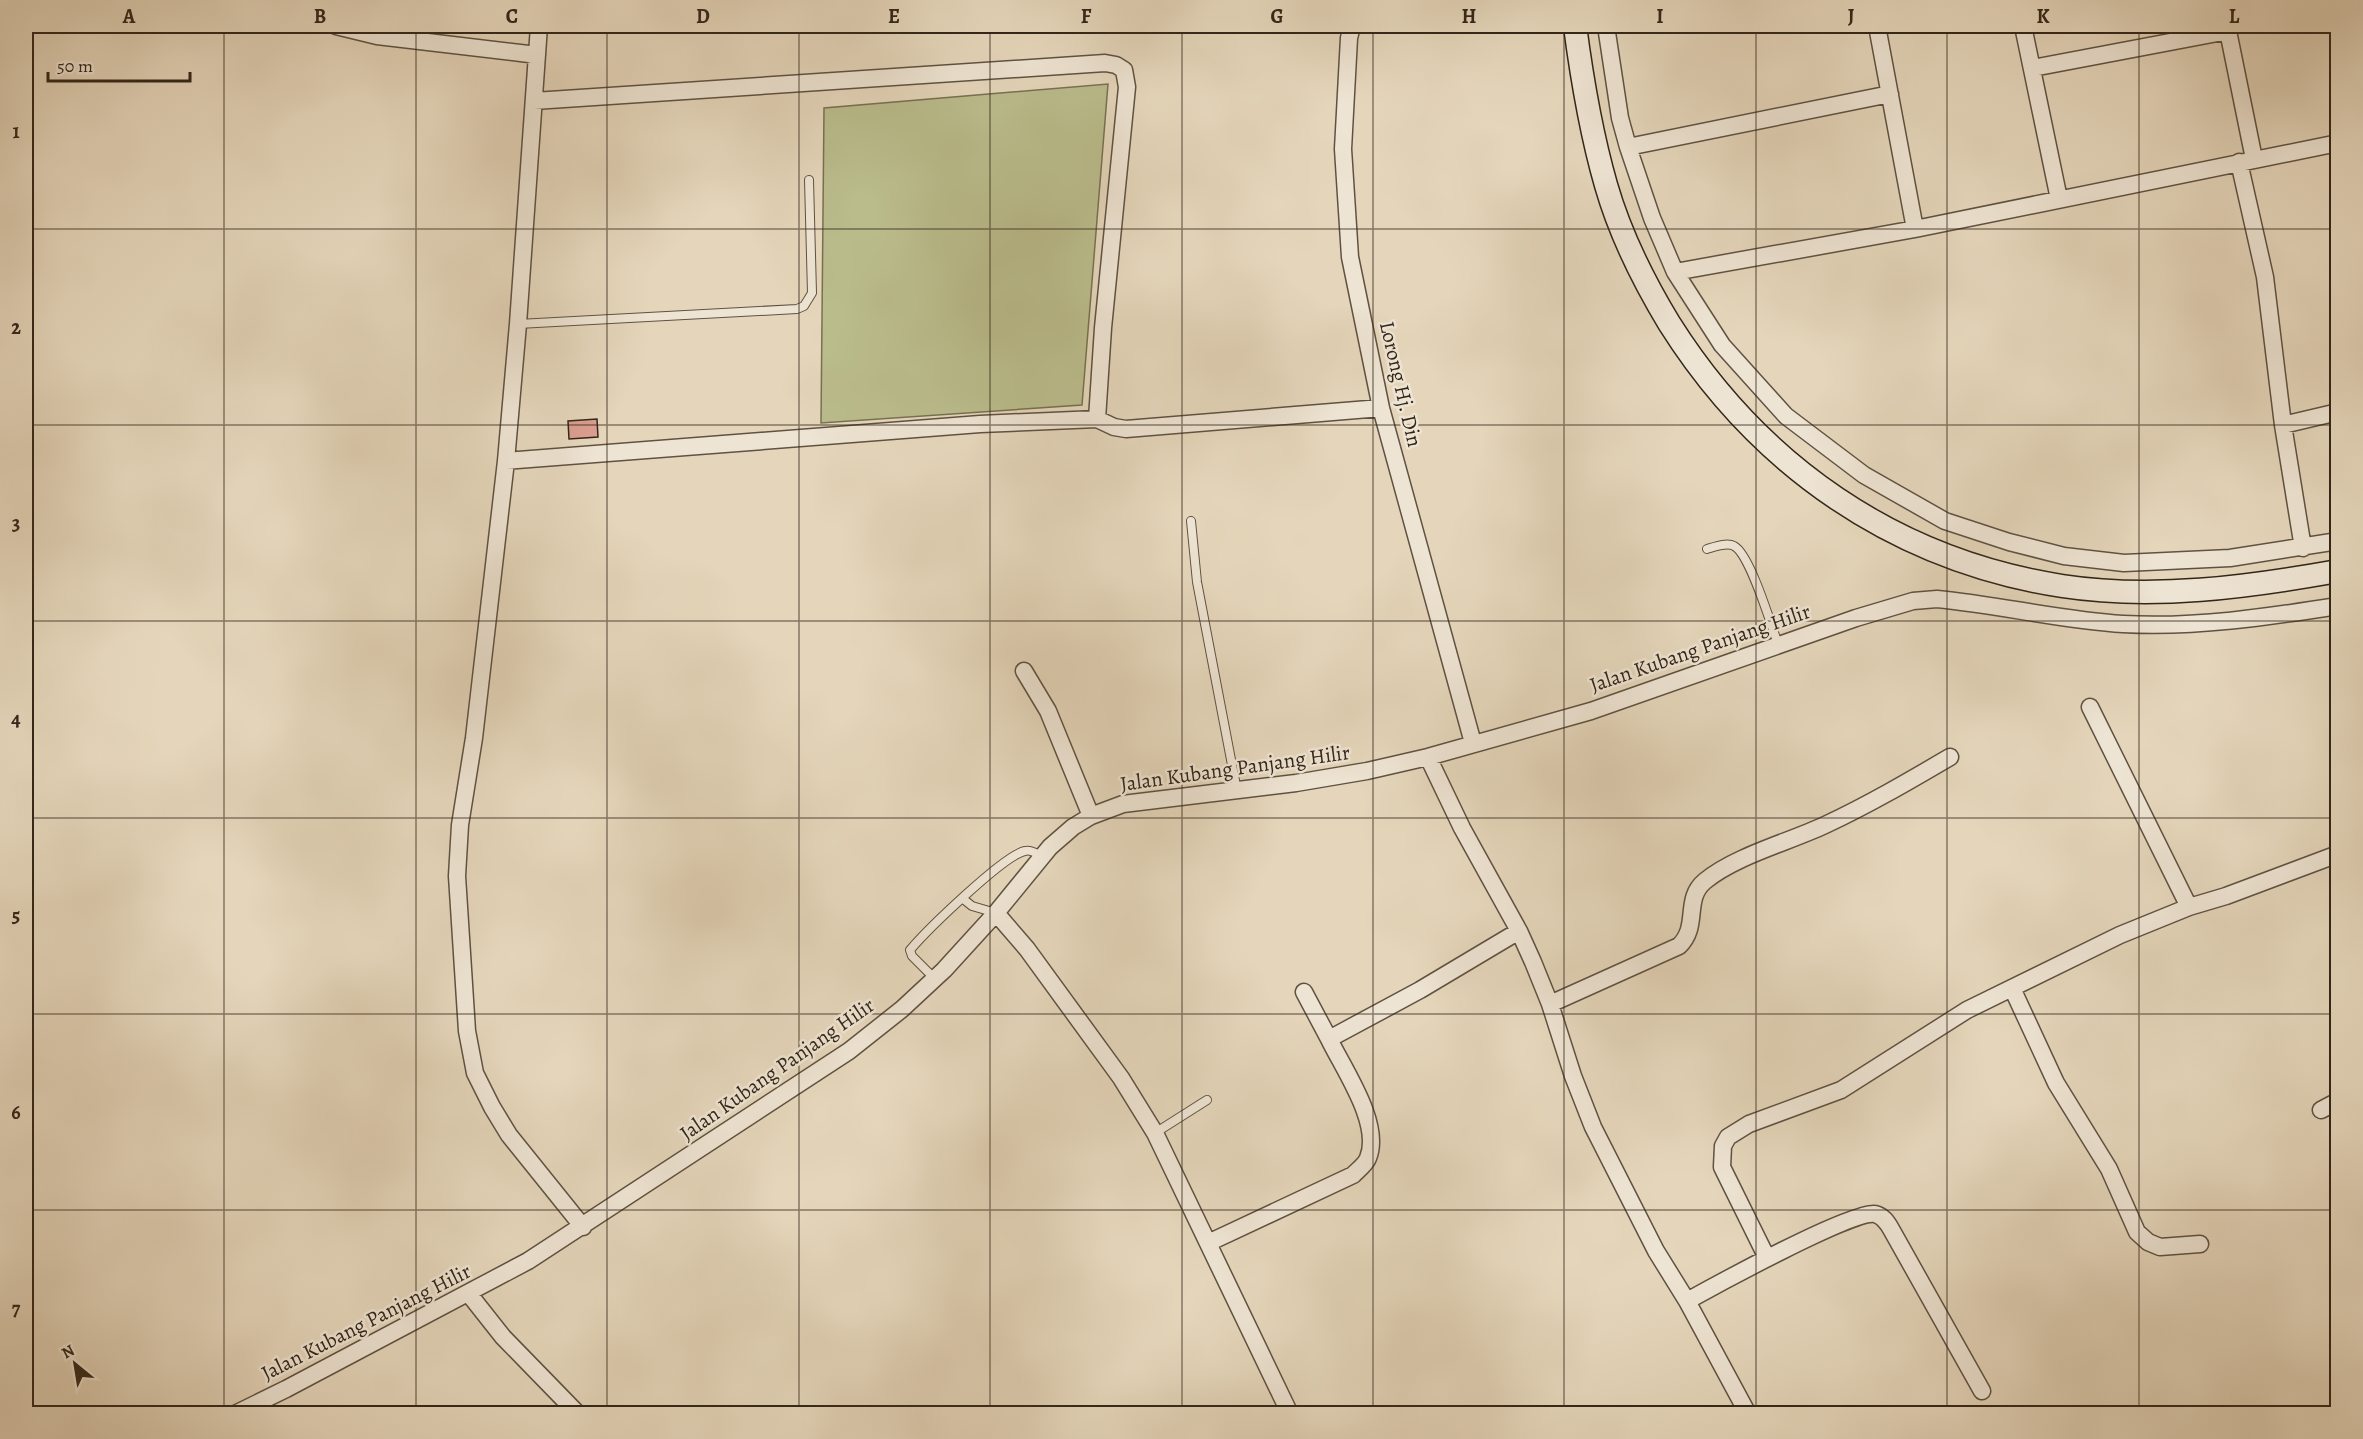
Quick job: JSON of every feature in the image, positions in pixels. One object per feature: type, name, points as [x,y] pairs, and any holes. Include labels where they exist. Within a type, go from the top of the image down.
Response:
[{"type":"main road","points":[[1575,26],[1590,117],[1606,186],[1625,238],[1652,296],[1691,358],[1741,419],[1776,453],[1824,491],[1878,523],[1928,548],[1992,571],[2063,586],[2122,591],[2188,591],[2284,581],[2337,572]]},
{"type":"street","points":[[336,26],[377,36],[537,55]]},
{"type":"street","points":[[539,26],[506,461],[474,738],[460,825],[457,876],[467,1031],[475,1073],[509,1136],[583,1227]]},
{"type":"street","name":"Lorong Hj. Din","points":[[1352,26],[1349,38],[1343,149],[1350,257],[1381,408],[1473,743]]},
{"type":"street","points":[[1606,26],[1620,118],[1628,147],[1652,218],[1675,272],[1722,345],[1786,416],[1864,475],[1945,521],[2009,542],[2064,556],[2124,563],[2230,558],[2337,541]]},
{"type":"street","points":[[1877,26],[1915,229]]},
{"type":"street","points":[[2023,26],[2059,199]]},
{"type":"street","points":[[2033,68],[2228,28],[2265,277],[2283,425],[2303,548]]},
{"type":"street","points":[[534,101],[1105,63],[1116,65],[1124,70],[1127,87],[1096,419]]},
{"type":"street","points":[[1628,147],[1890,94]]},
{"type":"street","points":[[1675,272],[1915,229],[2337,143]]},
{"type":"street","points":[[506,461],[980,424],[1096,419],[1114,428],[1126,429],[1381,408]]},
{"type":"street","points":[[2283,425],[2337,412]]},
{"type":"street","name":"Jalan Kubang Panjang Hilir","points":[[235,1413],[286,1389],[528,1261],[849,1051],[902,1009],[934,979],[996,913],[1050,847],[1073,827],[1091,816],[1124,804],[1238,791],[1367,771],[1428,757],[1591,711],[1778,644],[1913,601],[1937,599],[2123,624],[2183,625],[2263,618],[2337,606]]},
{"type":"street","points":[[1024,671],[1048,711],[1091,816]]},
{"type":"street","points":[[2090,707],[2189,907]]},
{"type":"street","points":[[1428,757],[1462,828],[1519,931],[1550,1004],[1573,1076],[1593,1127],[1656,1251],[1687,1301],[1748,1413]]},
{"type":"street","points":[[1550,1004],[1679,946],[1690,933],[1692,902],[1697,890],[1720,871],[1826,825],[1950,757]]},
{"type":"street","points":[[1767,1258],[1722,1167],[1723,1146],[1728,1137],[1749,1124],[1841,1090],[1967,1010],[2120,935],[2189,907],[2226,896],[2337,854]]},
{"type":"street","points":[[996,913],[1027,949],[1122,1078],[1155,1133],[1290,1413]]},
{"type":"street","points":[[1329,1039],[1420,990],[1519,931]]},
{"type":"street","points":[[2012,988],[2056,1083],[2109,1169],[2137,1232],[2148,1242],[2160,1247],[2200,1244]]},
{"type":"street","points":[[1208,1243],[1353,1175],[1368,1160],[1372,1141],[1368,1117],[1304,992]]},
{"type":"street","points":[[2321,1110],[2337,1101]]},
{"type":"street","points":[[1687,1301],[1767,1258],[1865,1215],[1874,1214],[1884,1218],[1982,1391]]},
{"type":"street","points":[[469,1294],[503,1337],[578,1413]]},
{"type":"lane","points":[[518,324],[797,309],[804,306],[812,293],[809,180]]},
{"type":"lane","points":[[1191,521],[1197,582],[1238,791]]},
{"type":"lane","points":[[1707,549],[1728,544],[1735,546],[1747,560],[1778,644]]},
{"type":"lane","points":[[934,979],[912,956],[910,950],[962,898],[1017,853],[1027,850],[1042,856]]},
{"type":"lane","points":[[962,898],[972,906],[996,913]]},
{"type":"lane","points":[[1155,1133],[1208,1100]]},
{"type":"green space","points":[[1108,84],[1082,405],[821,423],[824,108]]},
{"type":"building","points":[[597,419],[598,437],[569,439],[568,421]]}]
